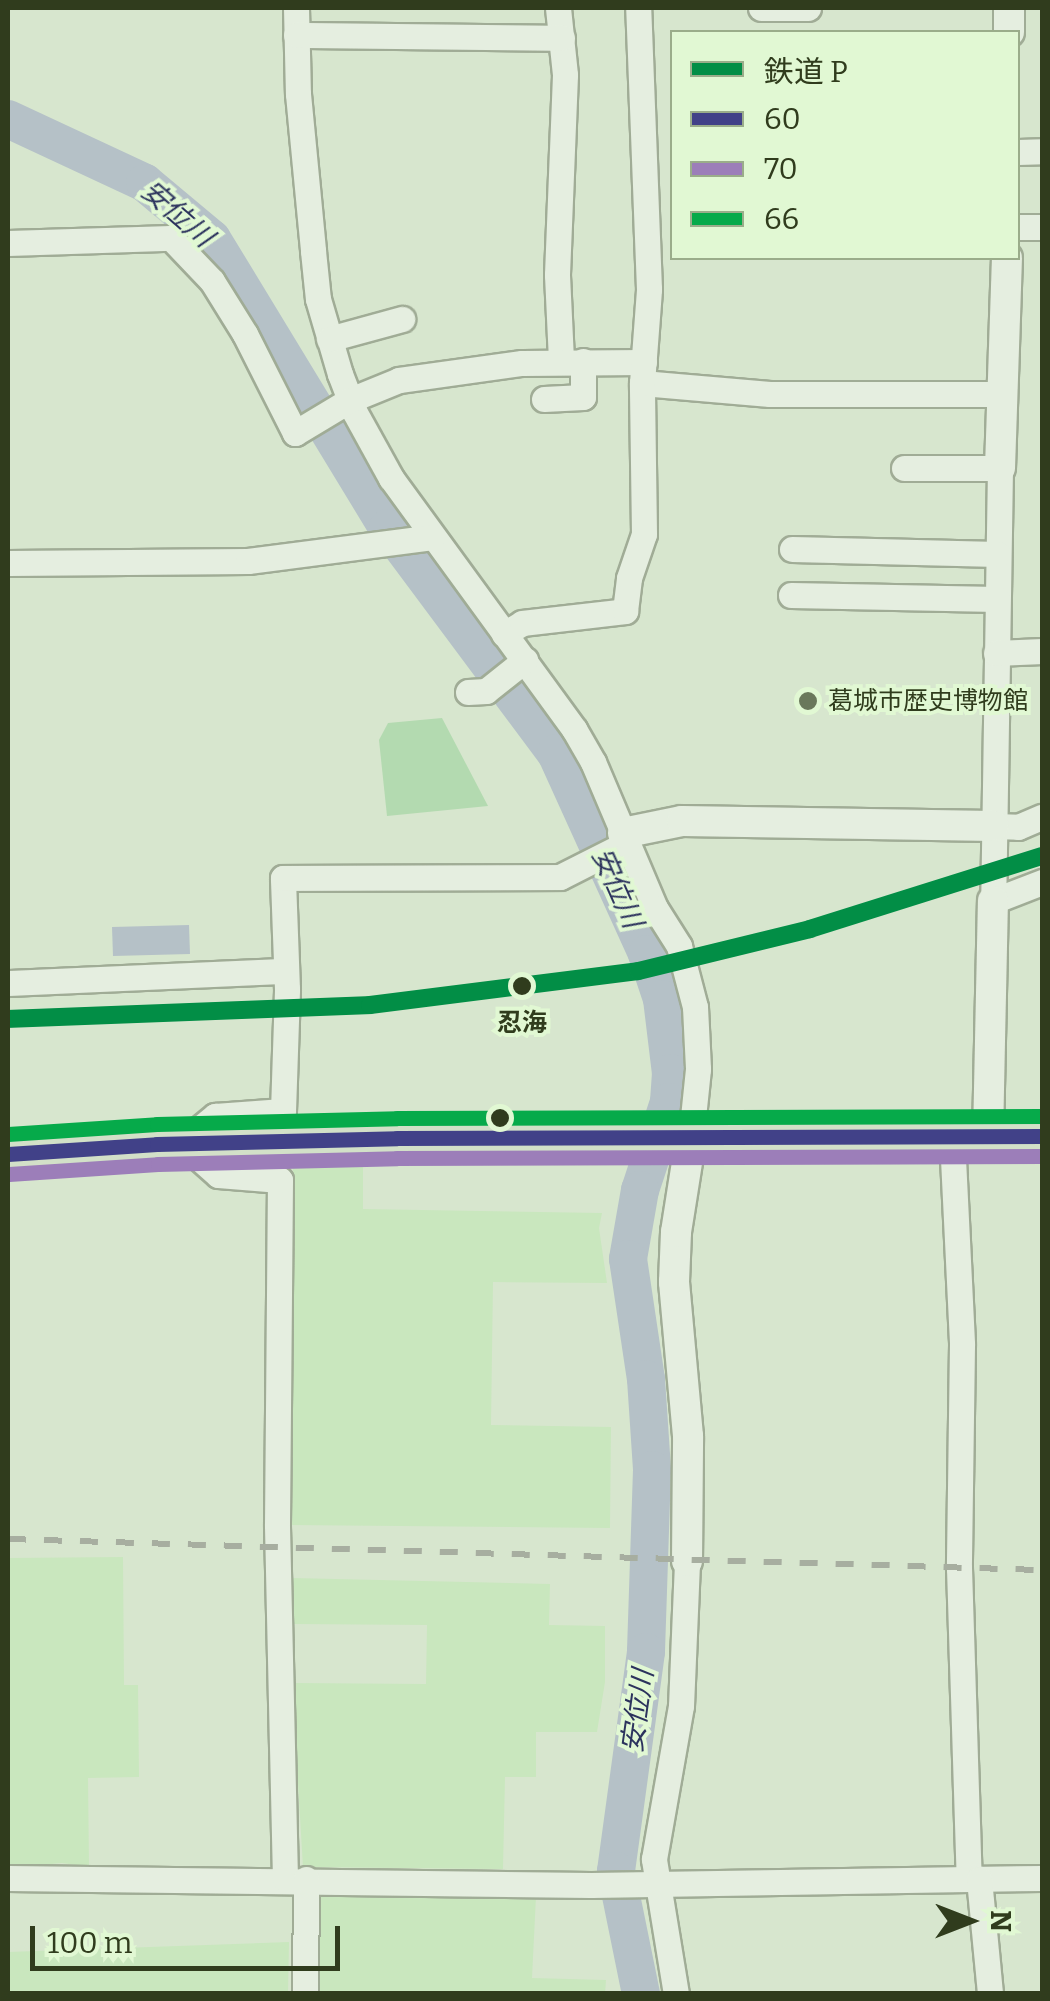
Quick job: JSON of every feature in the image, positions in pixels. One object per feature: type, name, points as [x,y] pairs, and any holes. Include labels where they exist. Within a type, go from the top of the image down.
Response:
[{"type":"highway","points":[[8,1154],[182,1143],[638,1136],[1042,1136]]},
{"type":"street","points":[[296,8],[312,251],[345,403],[424,538],[504,634],[521,663],[584,746],[623,841],[655,908],[679,946],[692,987],[698,1069],[685,1137],[674,1282],[688,1436],[682,1706],[656,1830],[651,1884],[676,1994]]},
{"type":"street","points":[[544,399],[583,397],[572,361],[557,274],[566,74],[558,8]]},
{"type":"street","points":[[504,634],[522,624],[625,612],[646,518],[643,373],[648,236],[638,8]]},
{"type":"street","points":[[762,8],[808,8]]},
{"type":"street","points":[[296,34],[562,38]]},
{"type":"street","points":[[8,243],[172,238],[220,294],[296,433],[374,388],[430,374],[572,361],[770,394],[1002,394]]},
{"type":"street","points":[[990,1994],[974,1879],[958,1539],[970,1137],[993,901],[1007,260]]},
{"type":"street","points":[[329,338],[402,319]]},
{"type":"street","points":[[904,468],[1000,468]]},
{"type":"street","points":[[8,563],[248,561],[424,538]]},
{"type":"street","points":[[792,549],[998,554]]},
{"type":"street","points":[[803,602],[886,585],[997,599]]},
{"type":"street","points":[[996,652],[1042,650]]},
{"type":"street","points":[[479,690],[521,663]]},
{"type":"street","points":[[305,1994],[295,1879],[277,1524],[280,1180],[218,1175],[182,1143],[215,1116],[284,1111],[283,878],[560,877],[623,841],[682,820],[1018,827],[1042,817]]},
{"type":"street","points":[[993,901],[1042,882]]},
{"type":"street","points":[[8,982],[286,971]]},
{"type":"street","points":[[8,1878],[591,1885],[1042,1878]]},
{"type":"green space","points":[[442,718],[488,806],[387,816],[379,740],[388,723]]},
{"type":"green space","points":[[293,1163],[363,1163],[363,1209],[602,1213],[599,1228],[607,1283],[493,1282],[491,1425],[611,1427],[610,1528],[288,1525]]},
{"type":"green space","points":[[123,1557],[124,1685],[138,1685],[139,1777],[88,1778],[89,1867],[62,1863],[8,1868],[8,1558]]},
{"type":"green space","points":[[292,1578],[550,1584],[549,1625],[605,1626],[605,1682],[597,1732],[536,1732],[536,1777],[505,1777],[503,1869],[303,1867],[292,1683],[426,1684],[427,1625],[292,1624]]},
{"type":"green space","points":[[317,1894],[536,1896],[532,1978],[606,1980],[605,1994],[315,1994]]},
{"type":"green space","points":[[289,1942],[288,1993],[8,1993],[8,1952]]},
{"type":"shaded area","points":[[189,925],[190,954],[113,956],[112,927]]},
{"type":"waterway","name":"安位川","points":[[8,119],[145,183],[212,239],[388,528],[556,753],[647,954],[662,999],[671,1073],[669,1102],[640,1190],[628,1259],[646,1379],[652,1470],[646,1652],[616,1871],[641,1994]]},
{"type":"railway","points":[[8,1539],[1042,1570]]},
{"type":"rail line","name":"P","points":[[8,1019],[370,1005],[638,971],[810,929],[1042,856]]},
{"type":"transit line","name":"66","points":[[8,1134],[157,1124],[397,1118],[1042,1116]]},
{"type":"transit line","name":"60","points":[[8,1154],[157,1144],[397,1138],[1042,1136]]},
{"type":"transit line","name":"70","points":[[9,1174],[158,1164],[397,1158],[1042,1156]]},
{"type":"place","name":"葛城市歴史博物館","points":[[808,701]]},
{"type":"place","name":"忍海","points":[[522,986]]}]
